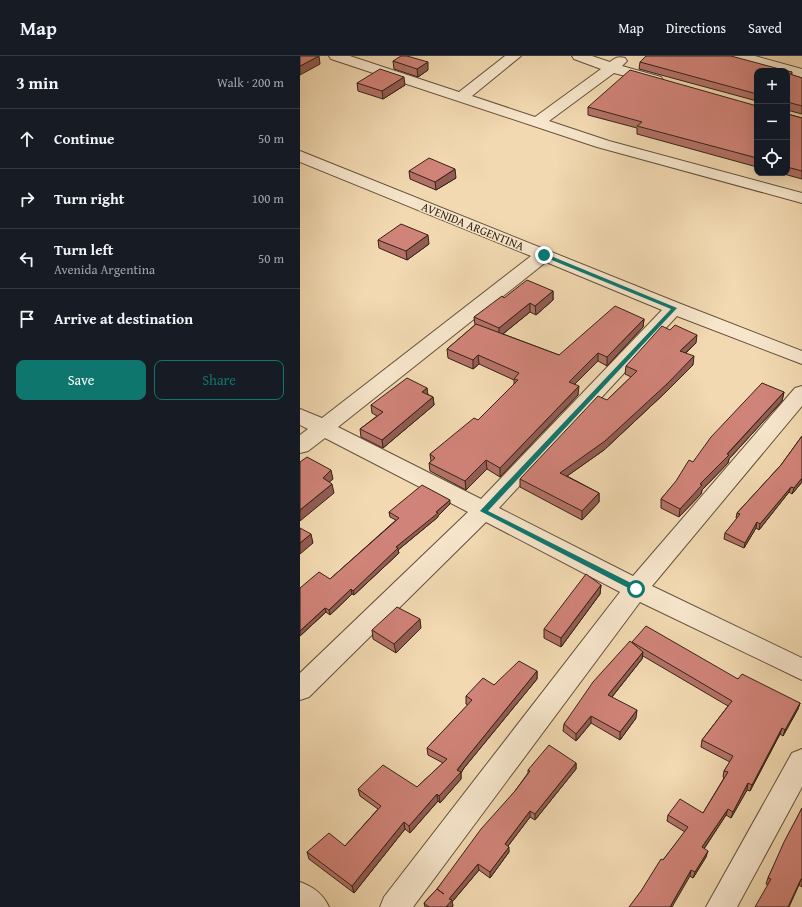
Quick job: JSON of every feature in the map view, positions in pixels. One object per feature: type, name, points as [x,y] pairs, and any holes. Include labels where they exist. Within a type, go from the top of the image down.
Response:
[{"type":"street","points":[[336,56],[462,96],[603,144],[802,198]]},
{"type":"street","points":[[462,96],[514,56]]},
{"type":"street","points":[[579,56],[610,67],[669,83]]},
{"type":"street","points":[[538,122],[610,67],[628,56]]},
{"type":"street","points":[[740,56],[802,74]]},
{"type":"street","name":"AVENIDA ARGENTINA","points":[[300,156],[674,308],[802,358]]},
{"type":"street","points":[[300,446],[544,255]]},
{"type":"street","points":[[300,689],[483,511],[674,308]]},
{"type":"street","points":[[395,907],[636,589],[802,393]]},
{"type":"street","points":[[300,416],[636,589],[802,670]]},
{"type":"street","points":[[721,907],[802,762]]},
{"type":"street","points":[[300,896],[314,907]]},
{"type":"building","points":[[300,56],[319,56],[300,66]]},
{"type":"building","points":[[401,56],[407,56],[428,62],[417,69],[393,61]]},
{"type":"building","points":[[646,56],[731,56],[776,68],[754,68],[754,93],[640,62]]},
{"type":"building","points":[[380,69],[404,77],[382,91],[357,83]]},
{"type":"building","points":[[630,70],[754,105],[754,157],[637,126],[642,122],[588,107]]},
{"type":"building","points":[[790,74],[802,78],[802,106],[790,103]]},
{"type":"building","points":[[790,115],[802,118],[802,171],[790,168]]},
{"type":"building","points":[[429,158],[455,169],[435,182],[409,171]]},
{"type":"building","points":[[401,224],[428,235],[406,251],[378,240]]},
{"type":"building","points":[[527,280],[553,291],[535,306],[530,303],[499,328],[474,317],[502,296],[504,298]]},
{"type":"building","points":[[615,306],[644,319],[607,357],[598,353],[569,382],[579,386],[500,468],[486,460],[465,481],[429,463],[435,458],[430,454],[474,418],[478,420],[518,380],[514,379],[519,373],[478,355],[473,360],[447,349],[476,324],[559,355]]},
{"type":"building","points":[[675,325],[697,335],[680,351],[694,356],[668,383],[605,441],[560,473],[599,493],[582,511],[520,479],[598,396],[607,400],[637,371],[626,366],[662,326],[670,330]]},
{"type":"building","points":[[407,378],[427,388],[422,392],[433,397],[382,440],[360,429],[383,412],[371,405]]},
{"type":"building","points":[[762,383],[784,392],[727,454],[729,455],[700,484],[702,485],[680,509],[661,499],[676,481],[689,460],[693,462],[711,437]]},
{"type":"building","points":[[802,436],[802,478],[794,488],[791,487],[760,524],[757,522],[745,543],[725,533],[740,514],[737,513],[781,465]]},
{"type":"building","points":[[307,457],[331,470],[323,478],[332,484],[300,510],[300,462]]},
{"type":"building","points":[[422,485],[450,500],[436,512],[438,513],[396,547],[398,548],[353,591],[351,589],[329,610],[325,608],[300,631],[300,588],[319,572],[330,579],[399,518],[389,512]]},
{"type":"building","points":[[300,528],[311,534],[300,543]]},
{"type":"building","points":[[586,574],[601,585],[561,638],[544,629]]},
{"type":"building","points":[[397,607],[420,619],[394,644],[372,630]]},
{"type":"building","points":[[646,626],[738,679],[742,674],[800,703],[785,730],[782,728],[752,785],[748,783],[733,812],[728,809],[702,847],[708,851],[695,872],[691,870],[670,907],[629,907],[661,859],[663,860],[688,827],[668,815],[680,799],[703,813],[728,772],[724,771],[733,756],[702,740],[732,701],[632,642]]},
{"type":"building","points":[[630,641],[643,652],[608,695],[637,710],[620,732],[591,716],[576,734],[564,724],[593,682]]},
{"type":"building","points":[[519,661],[537,671],[457,770],[461,772],[439,796],[437,794],[409,826],[404,822],[352,886],[307,852],[329,833],[345,846],[381,806],[358,789],[383,765],[417,787],[447,759],[427,748],[472,700],[466,696],[483,678],[494,685]]},
{"type":"building","points":[[549,745],[576,763],[535,814],[530,811],[505,844],[509,847],[490,872],[478,864],[449,899],[452,900],[446,907],[429,907],[424,903],[437,889],[481,829],[515,791],[530,771],[528,770]]},
{"type":"building","points":[[802,808],[802,879],[788,907],[755,907],[771,879],[768,878],[784,842]]},
{"type":"route","points":[[544,255],[674,308],[483,511],[636,589]]}]
